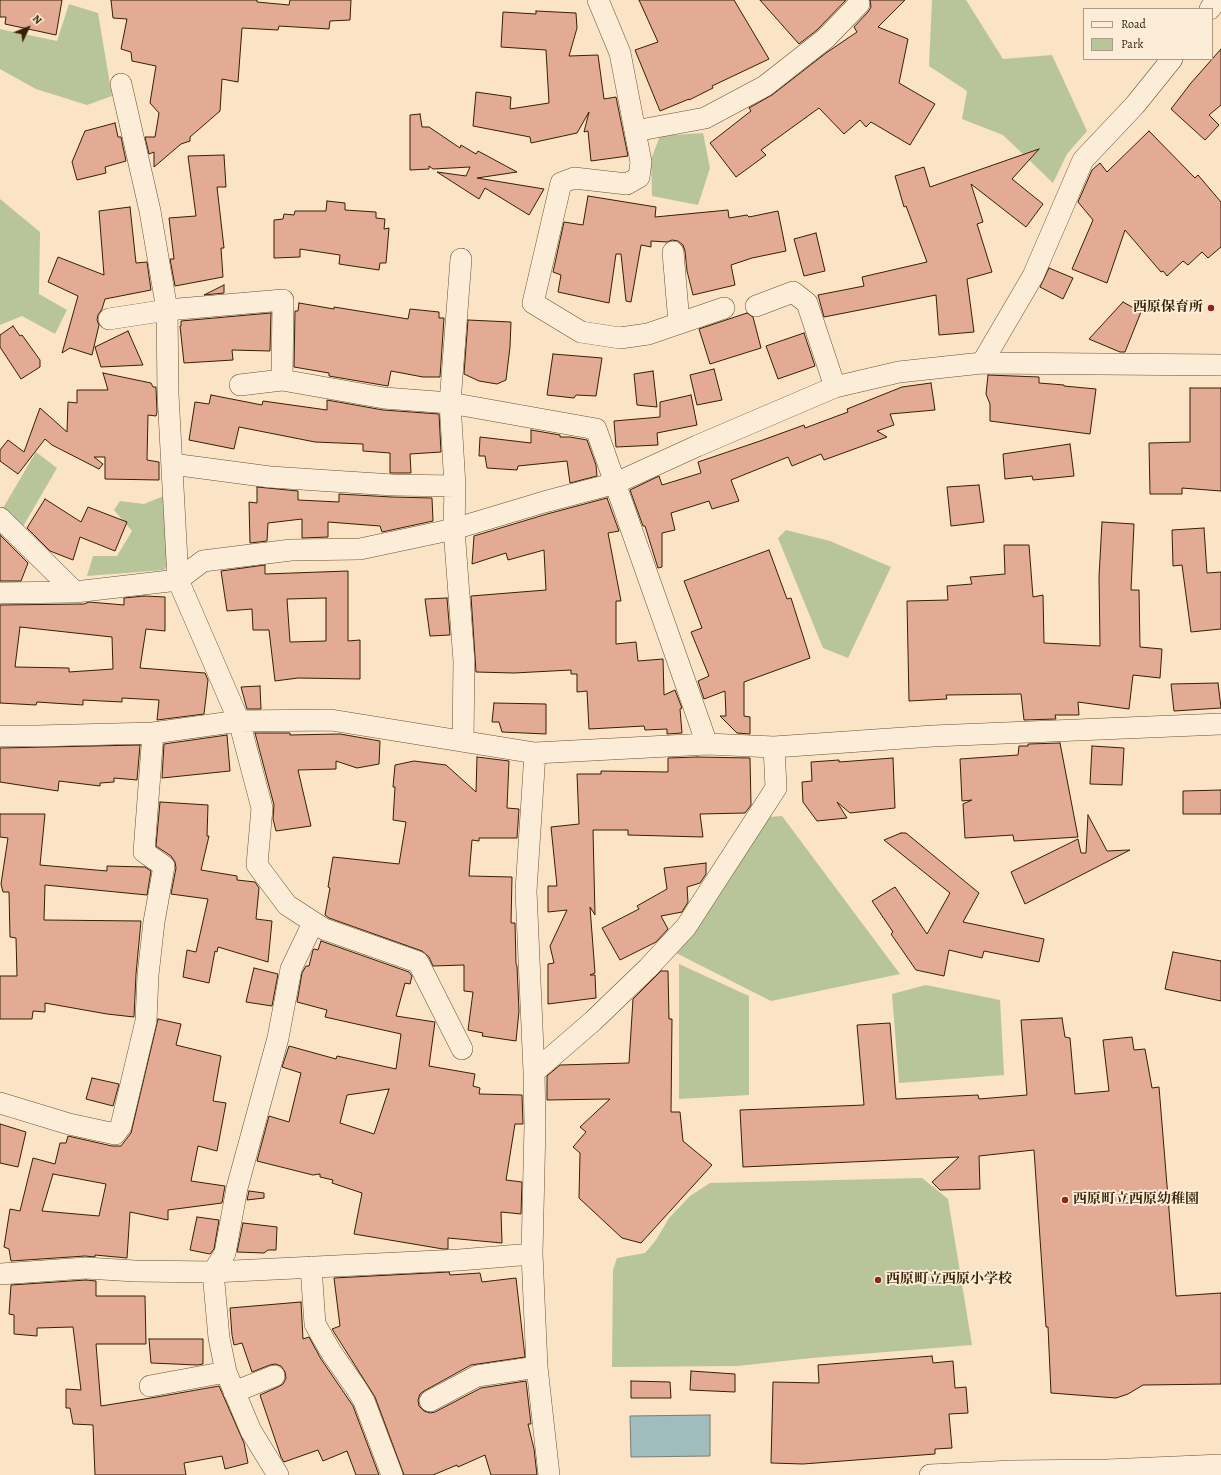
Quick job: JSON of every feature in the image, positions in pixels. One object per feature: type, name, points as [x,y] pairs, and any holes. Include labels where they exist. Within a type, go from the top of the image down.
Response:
[{"type":"street","points":[[598,0],[620,53],[641,162],[639,176],[627,184],[574,178],[561,183],[533,303],[581,332],[620,338],[648,334],[724,308]]},
{"type":"street","points":[[635,131],[705,118],[765,86],[825,39],[859,4]]},
{"type":"street","points":[[982,362],[1033,276],[1083,160],[1135,105],[1171,60]]},
{"type":"street","points":[[121,84],[150,211],[167,310],[168,394],[178,580],[239,721],[262,808],[256,865],[287,905],[324,929],[418,962],[462,1049]]},
{"type":"street","points":[[673,252],[679,323]]},
{"type":"street","points":[[461,259],[450,403],[455,486],[454,529],[464,661],[463,741]]},
{"type":"street","points":[[756,306],[793,292],[807,303],[835,387]]},
{"type":"street","points":[[109,319],[167,310],[283,300],[282,380]]},
{"type":"street","points":[[0,593],[75,592],[178,580],[203,561],[292,550],[360,549],[454,529],[544,502],[616,483],[697,446],[835,387],[899,372],[982,362],[1221,365]]},
{"type":"street","points":[[240,385],[282,380],[384,398],[450,403],[596,429],[707,744]]},
{"type":"street","points":[[172,464],[270,477],[393,485],[455,486]]},
{"type":"street","points":[[0,518],[75,592]]},
{"type":"street","points":[[0,736],[153,732],[239,721],[331,720],[535,753],[707,744],[774,747],[933,736],[1221,724]]},
{"type":"street","points":[[0,1103],[69,1124],[115,1134],[121,1126],[146,1021],[148,975],[153,930],[164,866],[144,852],[153,732]]},
{"type":"street","points":[[534,1072],[593,1021],[648,968],[686,927],[776,788],[774,747]]},
{"type":"street","points":[[535,753],[526,891],[535,1125],[532,1254],[537,1366],[549,1475]]},
{"type":"street","points":[[278,1475],[251,1431],[226,1372],[219,1338],[213,1272],[225,1253],[238,1188],[278,1038],[291,969],[313,922]]},
{"type":"street","points":[[0,1274],[86,1268],[135,1271],[213,1272],[460,1260],[532,1254]]},
{"type":"street","points":[[312,1267],[315,1324],[331,1352],[364,1401],[392,1475]]},
{"type":"street","points":[[430,1401],[477,1376],[537,1366]]},
{"type":"street","points":[[150,1386],[226,1372]]},
{"type":"street","points":[[234,1392],[274,1376]]},
{"type":"street","points":[[930,1475],[1221,1465]]},
{"type":"green space","points":[[932,0],[966,0],[1003,59],[1052,55],[1087,131],[1067,154],[1053,183],[1003,135],[962,119],[967,91],[929,66]]},
{"type":"green space","points":[[69,4],[98,13],[112,96],[87,105],[36,89],[0,69],[0,29],[57,41]]},
{"type":"green space","points":[[703,133],[710,168],[698,205],[652,196],[651,159],[660,136]]},
{"type":"green space","points":[[0,199],[40,232],[39,294],[67,310],[55,334],[22,316],[0,325]]},
{"type":"green space","points":[[36,452],[57,468],[21,530],[0,513]]},
{"type":"green space","points":[[166,495],[169,562],[164,570],[87,576],[93,556],[117,556],[132,531],[114,510],[120,501],[144,504]]},
{"type":"green space","points":[[786,530],[830,541],[891,567],[848,658],[823,648],[778,538]]},
{"type":"green space","points":[[782,816],[900,974],[771,1001],[676,953],[769,817]]},
{"type":"green space","points":[[679,964],[749,996],[749,1095],[679,1099]]},
{"type":"green space","points":[[926,985],[1000,1000],[1004,1075],[899,1083],[892,994]]},
{"type":"green space","points":[[922,1178],[948,1199],[972,1345],[812,1358],[737,1366],[612,1367],[613,1270],[617,1258],[645,1253],[656,1240],[669,1218],[690,1196],[710,1183]]},
{"type":"water","points":[[710,1415],[710,1456],[631,1457],[630,1416]]},
{"type":"building","points":[[0,0],[62,0],[56,35],[5,24],[6,17],[0,17]]},
{"type":"building","points":[[111,0],[257,0],[257,2],[289,5],[290,0],[351,0],[350,20],[330,21],[329,29],[279,26],[278,30],[242,28],[238,82],[222,79],[220,111],[190,137],[190,141],[181,144],[154,167],[154,152],[149,154],[145,137],[155,137],[159,113],[150,103],[156,66],[132,61],[131,52],[121,49],[127,19],[113,18]]},
{"type":"building","points":[[639,0],[734,0],[769,59],[712,86],[713,88],[689,100],[660,111],[635,50],[658,42]]},
{"type":"building","points":[[760,0],[846,0],[817,30],[799,44]]},
{"type":"building","points":[[870,0],[905,0],[878,27],[908,39],[899,83],[935,104],[910,145],[871,122],[866,127],[860,120],[844,134],[819,108],[761,150],[766,155],[736,177],[710,143],[751,111],[749,108],[772,95],[826,53],[857,32],[854,27],[871,7]]},
{"type":"building","points":[[536,11],[576,13],[577,28],[569,56],[598,55],[604,99],[616,97],[628,156],[591,161],[588,131],[584,132],[589,112],[577,133],[531,143],[530,137],[473,126],[476,92],[511,97],[510,109],[549,103],[546,50],[501,47],[503,12],[536,14]]},
{"type":"building","points":[[1221,49],[1221,105],[1209,115],[1219,125],[1205,140],[1171,109],[1191,83],[1211,60],[1213,60]]},
{"type":"building","points":[[420,114],[422,127],[429,127],[460,148],[461,145],[476,154],[478,151],[517,172],[477,178],[544,189],[529,215],[485,188],[479,199],[437,172],[466,176],[470,167],[433,169],[429,166],[429,169],[410,170],[410,115]]},
{"type":"building","points":[[115,123],[118,137],[121,137],[126,161],[105,167],[106,173],[77,180],[72,162],[85,131]]},
{"type":"building","points":[[1149,131],[1195,178],[1198,175],[1221,202],[1221,247],[1208,258],[1202,252],[1188,265],[1183,261],[1167,276],[1163,271],[1161,272],[1125,230],[1107,283],[1072,269],[1093,220],[1078,202],[1092,170],[1100,163],[1107,172]]},
{"type":"building","points":[[1039,149],[1012,179],[1043,204],[1026,227],[971,184],[983,222],[977,224],[992,272],[967,279],[974,332],[939,335],[936,295],[824,317],[818,295],[864,286],[862,277],[927,262],[906,206],[904,207],[895,176],[924,167],[930,187]]},
{"type":"building","points":[[224,155],[226,187],[217,187],[224,248],[221,248],[223,277],[175,286],[170,259],[174,259],[169,218],[196,216],[188,156]]},
{"type":"building","points":[[588,196],[656,207],[655,217],[728,210],[729,218],[747,215],[749,217],[778,211],[786,251],[752,258],[731,265],[735,285],[693,295],[683,245],[678,241],[672,240],[667,242],[651,241],[651,247],[641,245],[631,302],[626,301],[621,254],[616,254],[609,303],[558,292],[561,275],[553,272],[564,222],[583,225]]},
{"type":"building","points":[[327,201],[345,203],[345,210],[376,212],[376,218],[385,219],[384,229],[389,228],[386,263],[380,263],[379,270],[339,264],[340,255],[300,249],[300,257],[274,258],[274,220],[283,219],[284,214],[294,215],[295,211],[326,211]]},
{"type":"building","points":[[130,207],[136,263],[147,262],[151,290],[105,299],[102,309],[98,315],[97,320],[99,325],[92,355],[70,348],[62,353],[78,296],[48,282],[58,257],[104,275],[99,211]]},
{"type":"building","points":[[816,233],[825,271],[804,276],[794,239]]},
{"type":"building","points":[[1049,268],[1073,278],[1063,299],[1040,287]]},
{"type":"building","points":[[224,285],[224,293],[204,295]]},
{"type":"building","points":[[1123,302],[1141,312],[1125,352],[1120,352],[1089,339]]},
{"type":"building","points":[[299,303],[408,319],[410,309],[439,312],[439,318],[444,318],[440,377],[423,377],[391,371],[388,386],[329,376],[329,373],[294,367],[295,311],[298,311]]},
{"type":"building","points":[[271,313],[270,351],[232,350],[233,360],[184,363],[180,326],[181,321]]},
{"type":"building","points":[[747,313],[753,317],[761,348],[710,364],[699,329]]},
{"type":"building","points":[[468,320],[511,322],[506,380],[497,384],[479,381],[464,374]]},
{"type":"building","points":[[13,326],[20,336],[22,335],[40,360],[40,367],[21,379],[0,347],[0,335]]},
{"type":"building","points":[[128,331],[143,365],[101,367],[95,347]]},
{"type":"building","points":[[804,333],[815,366],[778,379],[766,346]]},
{"type":"building","points":[[553,354],[602,358],[596,396],[576,395],[574,398],[547,395]]},
{"type":"building","points":[[714,369],[722,400],[697,405],[690,375]]},
{"type":"building","points":[[653,371],[657,407],[637,405],[634,374]]},
{"type":"building","points":[[103,373],[151,383],[153,387],[156,387],[156,416],[148,415],[147,460],[159,462],[159,480],[105,479],[105,457],[94,457],[103,464],[99,469],[52,445],[45,439],[18,474],[0,461],[0,450],[8,440],[24,452],[40,408],[67,432],[68,402],[77,403],[77,390],[108,390]]},
{"type":"building","points":[[988,375],[1039,377],[1039,383],[1096,389],[1090,434],[990,421],[990,404],[986,394]]},
{"type":"building","points":[[931,383],[935,410],[890,414],[894,425],[877,431],[887,437],[824,460],[821,454],[792,466],[788,457],[731,480],[739,501],[712,509],[709,501],[671,513],[675,530],[662,533],[662,567],[658,568],[645,526],[643,526],[630,490],[659,476],[662,485],[701,473],[698,462],[804,425],[805,428],[848,412],[847,409],[902,387]]},
{"type":"building","points":[[1190,388],[1221,388],[1221,491],[1182,488],[1182,494],[1150,494],[1149,443],[1190,442]]},
{"type":"building","points":[[211,395],[262,405],[263,401],[327,410],[327,400],[383,410],[439,414],[441,452],[410,454],[411,473],[390,473],[390,453],[363,451],[363,444],[315,442],[239,427],[234,449],[189,440],[195,402],[209,404]]},
{"type":"building","points":[[691,395],[697,425],[657,433],[658,445],[616,447],[614,421],[660,417],[660,402]]},
{"type":"building","points":[[531,430],[560,435],[560,437],[587,440],[596,465],[597,476],[570,483],[567,461],[518,466],[517,470],[487,468],[485,456],[479,456],[480,437],[531,443]]},
{"type":"building","points":[[1070,444],[1074,476],[1033,480],[1032,476],[1005,479],[1003,454]]},
{"type":"building","points":[[979,485],[984,522],[951,526],[947,487]]},
{"type":"building","points":[[257,487],[298,491],[298,500],[339,502],[339,494],[432,498],[433,521],[382,532],[380,526],[328,522],[328,537],[302,538],[302,519],[268,523],[267,541],[250,543],[249,502],[257,503]]},
{"type":"building","points":[[607,498],[619,531],[608,533],[621,601],[616,601],[616,644],[636,642],[638,661],[663,659],[664,695],[675,690],[682,708],[680,709],[682,733],[667,734],[667,729],[645,730],[644,726],[589,729],[587,691],[577,692],[577,674],[571,674],[571,670],[514,673],[476,672],[471,596],[546,590],[544,550],[508,560],[506,553],[472,564],[474,536]]},
{"type":"building","points":[[45,499],[81,522],[88,507],[127,522],[115,551],[80,537],[73,560],[50,551],[27,528]]},
{"type":"building","points":[[1102,522],[1134,524],[1131,590],[1139,590],[1140,647],[1162,649],[1160,678],[1133,675],[1129,709],[1078,702],[1079,715],[1055,715],[1056,719],[1024,720],[1021,694],[946,695],[947,699],[909,701],[907,601],[948,600],[947,586],[972,584],[970,577],[1005,574],[1004,545],[1029,545],[1033,597],[1043,595],[1044,643],[1100,646],[1099,577]]},
{"type":"building","points":[[1204,528],[1207,573],[1221,572],[1221,629],[1191,632],[1182,565],[1173,566],[1172,530]]},
{"type":"building","points":[[0,535],[28,563],[21,581],[0,581]]},
{"type":"building","points":[[769,550],[787,599],[791,598],[810,658],[744,682],[744,716],[750,717],[750,734],[737,733],[720,716],[726,716],[725,691],[704,699],[698,681],[709,676],[691,632],[702,628],[684,581]]},
{"type":"building","points":[[265,565],[265,574],[348,571],[348,641],[360,640],[360,679],[298,678],[275,681],[269,630],[253,630],[252,609],[227,611],[221,571]],"holes":[[[326,598],[326,641],[290,642],[287,599]]]},
{"type":"building","points":[[144,596],[165,597],[165,631],[146,629],[140,668],[205,673],[208,680],[204,714],[157,720],[159,700],[122,698],[122,702],[83,700],[83,705],[37,702],[36,705],[0,703],[0,605],[84,604],[89,602],[124,605],[124,598]],"holes":[[[20,627],[112,637],[113,669],[69,672],[69,668],[15,667]]]},
{"type":"building","points":[[447,598],[450,635],[430,636],[425,599]]},
{"type":"building","points":[[1218,683],[1221,708],[1174,711],[1171,684]]},
{"type":"building","points":[[260,686],[261,709],[247,709],[241,687]]},
{"type":"building","points":[[494,703],[546,704],[546,734],[502,732],[499,722],[492,722]]},
{"type":"building","points":[[255,733],[290,733],[290,735],[340,734],[380,741],[379,764],[357,768],[336,761],[336,769],[298,770],[311,826],[276,831],[273,819],[274,805]]},
{"type":"building","points":[[227,735],[230,771],[162,778],[164,744]]},
{"type":"building","points":[[1060,743],[1078,837],[1014,841],[1013,835],[965,838],[963,804],[972,800],[962,801],[960,759],[1018,755],[1019,746],[1028,746],[1028,744]]},
{"type":"building","points":[[140,745],[137,780],[114,778],[114,782],[100,783],[100,786],[59,781],[58,791],[0,782],[0,748]]},
{"type":"building","points":[[1092,746],[1124,748],[1122,785],[1090,784]]},
{"type":"building","points":[[477,757],[509,761],[507,808],[519,809],[517,838],[479,838],[479,841],[472,840],[469,876],[512,877],[511,923],[515,923],[519,1011],[516,1041],[482,1036],[483,1033],[468,1030],[473,992],[464,991],[464,965],[433,966],[429,957],[422,951],[329,918],[325,915],[330,888],[328,887],[333,857],[399,864],[406,822],[393,820],[395,765],[414,761],[446,765],[476,792]]},
{"type":"building","points":[[668,758],[750,758],[751,805],[745,813],[700,814],[703,837],[628,835],[628,830],[593,830],[595,915],[590,907],[595,973],[590,975],[595,975],[596,998],[548,1004],[548,964],[554,963],[550,946],[567,910],[548,912],[548,886],[557,886],[551,827],[579,824],[577,774],[601,774],[601,771],[668,772]]},
{"type":"building","points":[[893,758],[895,808],[850,813],[837,802],[847,818],[817,821],[803,802],[802,782],[812,781],[811,762],[839,760],[839,762]]},
{"type":"building","points":[[1221,790],[1221,814],[1183,814],[1183,791]]},
{"type":"building","points":[[160,802],[208,805],[207,836],[209,836],[201,870],[237,876],[237,880],[255,882],[259,888],[256,919],[272,921],[268,962],[218,947],[217,952],[215,951],[209,983],[183,977],[187,950],[196,952],[208,899],[171,894],[176,868],[175,862],[171,856],[156,846]]},
{"type":"building","points":[[0,814],[45,814],[40,865],[107,871],[107,866],[145,867],[151,871],[147,895],[45,885],[44,920],[141,921],[134,1017],[107,1014],[45,1003],[45,1012],[33,1011],[32,1019],[0,1019],[0,976],[17,976],[16,938],[10,937],[9,892],[3,892],[1,884],[8,838],[0,837]]},
{"type":"building","points":[[1088,815],[1107,851],[1130,850],[1025,904],[1011,872],[1078,839],[1081,853],[1086,853]]},
{"type":"building","points":[[901,833],[906,833],[979,893],[963,922],[1044,939],[1039,962],[984,951],[982,958],[949,950],[944,976],[916,970],[891,934],[893,932],[872,901],[895,887],[927,934],[950,893],[884,840]]},
{"type":"building","points":[[706,863],[706,874],[700,883],[687,887],[688,902],[682,912],[661,916],[668,929],[656,942],[620,960],[602,928],[639,909],[637,906],[667,889],[664,868]]},
{"type":"building","points":[[321,941],[409,972],[412,976],[410,984],[405,983],[396,1016],[435,1022],[429,1066],[475,1074],[473,1086],[480,1088],[479,1094],[522,1095],[523,1124],[515,1124],[506,1180],[522,1182],[521,1214],[501,1212],[502,1243],[448,1238],[448,1249],[443,1249],[354,1234],[362,1193],[332,1183],[333,1180],[320,1177],[320,1174],[313,1175],[257,1161],[269,1116],[289,1122],[301,1073],[282,1067],[289,1046],[336,1059],[337,1056],[396,1069],[401,1034],[325,1017],[327,1010],[297,1002],[302,973],[306,966],[309,966],[313,950],[318,950]],"holes":[[[389,1089],[374,1134],[340,1123],[347,1095]]]},
{"type":"building","points":[[1173,952],[1221,961],[1221,1001],[1165,989]]},
{"type":"building","points":[[254,968],[278,974],[272,1006],[246,1002]]},
{"type":"building","points":[[661,971],[668,971],[669,1019],[672,1019],[671,1112],[680,1112],[683,1141],[712,1165],[641,1243],[622,1238],[579,1198],[580,1153],[573,1147],[586,1132],[580,1127],[610,1099],[547,1100],[547,1076],[560,1065],[629,1063],[633,999]]},
{"type":"building","points":[[1062,1018],[1065,1037],[1070,1038],[1075,1094],[1109,1091],[1103,1040],[1132,1037],[1134,1050],[1145,1049],[1152,1088],[1159,1087],[1176,1296],[1221,1293],[1221,1384],[1143,1385],[1128,1394],[1116,1398],[1051,1393],[1048,1327],[1046,1327],[1034,1150],[979,1156],[980,1189],[940,1190],[932,1182],[959,1157],[743,1167],[740,1110],[864,1105],[857,1025],[890,1023],[896,1099],[978,1095],[979,1099],[1027,1095],[1021,1020]]},
{"type":"building","points":[[158,1019],[181,1024],[176,1045],[221,1056],[213,1101],[226,1103],[217,1151],[198,1146],[191,1181],[225,1186],[222,1203],[168,1210],[168,1220],[130,1212],[127,1258],[95,1255],[95,1257],[85,1256],[11,1261],[9,1249],[4,1247],[10,1209],[20,1211],[33,1158],[55,1164],[60,1143],[66,1143],[68,1136],[112,1146],[121,1146],[131,1133]],"holes":[[[53,1174],[106,1184],[99,1216],[42,1211]]]},
{"type":"building","points":[[92,1078],[119,1084],[113,1106],[86,1099]]},
{"type":"building","points":[[0,1124],[26,1132],[18,1167],[0,1163]]},
{"type":"building","points":[[249,1191],[264,1193],[264,1198],[247,1200]]},
{"type":"building","points":[[197,1217],[219,1220],[214,1249],[210,1254],[190,1250]]},
{"type":"building","points":[[243,1223],[277,1227],[276,1250],[268,1250],[264,1253],[237,1252]]},
{"type":"building","points":[[449,1272],[450,1275],[480,1273],[482,1282],[516,1278],[525,1357],[471,1365],[420,1394],[418,1400],[419,1406],[424,1411],[430,1413],[435,1412],[481,1388],[526,1381],[531,1424],[528,1424],[534,1449],[537,1475],[491,1475],[485,1455],[458,1467],[457,1465],[433,1475],[404,1475],[375,1397],[332,1329],[340,1326],[334,1278]]},
{"type":"building","points":[[86,1280],[96,1281],[96,1296],[145,1296],[146,1344],[96,1344],[101,1406],[219,1386],[244,1443],[248,1463],[225,1469],[222,1456],[184,1463],[186,1475],[95,1475],[93,1425],[73,1424],[70,1408],[66,1408],[66,1389],[81,1390],[73,1327],[37,1328],[37,1336],[14,1334],[14,1315],[9,1314],[11,1285]]},
{"type":"building","points":[[301,1302],[303,1339],[309,1337],[321,1359],[353,1406],[379,1475],[356,1475],[347,1451],[323,1461],[318,1450],[284,1462],[281,1457],[260,1395],[283,1384],[286,1378],[285,1372],[281,1366],[275,1364],[252,1372],[242,1343],[234,1345],[230,1308]]},
{"type":"building","points":[[149,1339],[203,1339],[203,1364],[151,1363]]},
{"type":"building","points":[[932,1356],[933,1363],[953,1361],[955,1388],[966,1387],[968,1413],[949,1414],[952,1448],[935,1449],[935,1454],[803,1464],[771,1463],[773,1382],[819,1383],[818,1365]]},
{"type":"building","points":[[691,1371],[735,1374],[735,1392],[690,1390]]},
{"type":"building","points":[[631,1381],[670,1382],[671,1398],[631,1398]]},
{"type":"place","name":"西原保育所","points":[[1211,308]]},
{"type":"place","name":"西原町立西原幼稚園","points":[[1065,1200]]},
{"type":"place","name":"西原町立西原小学校","points":[[878,1280]]}]
